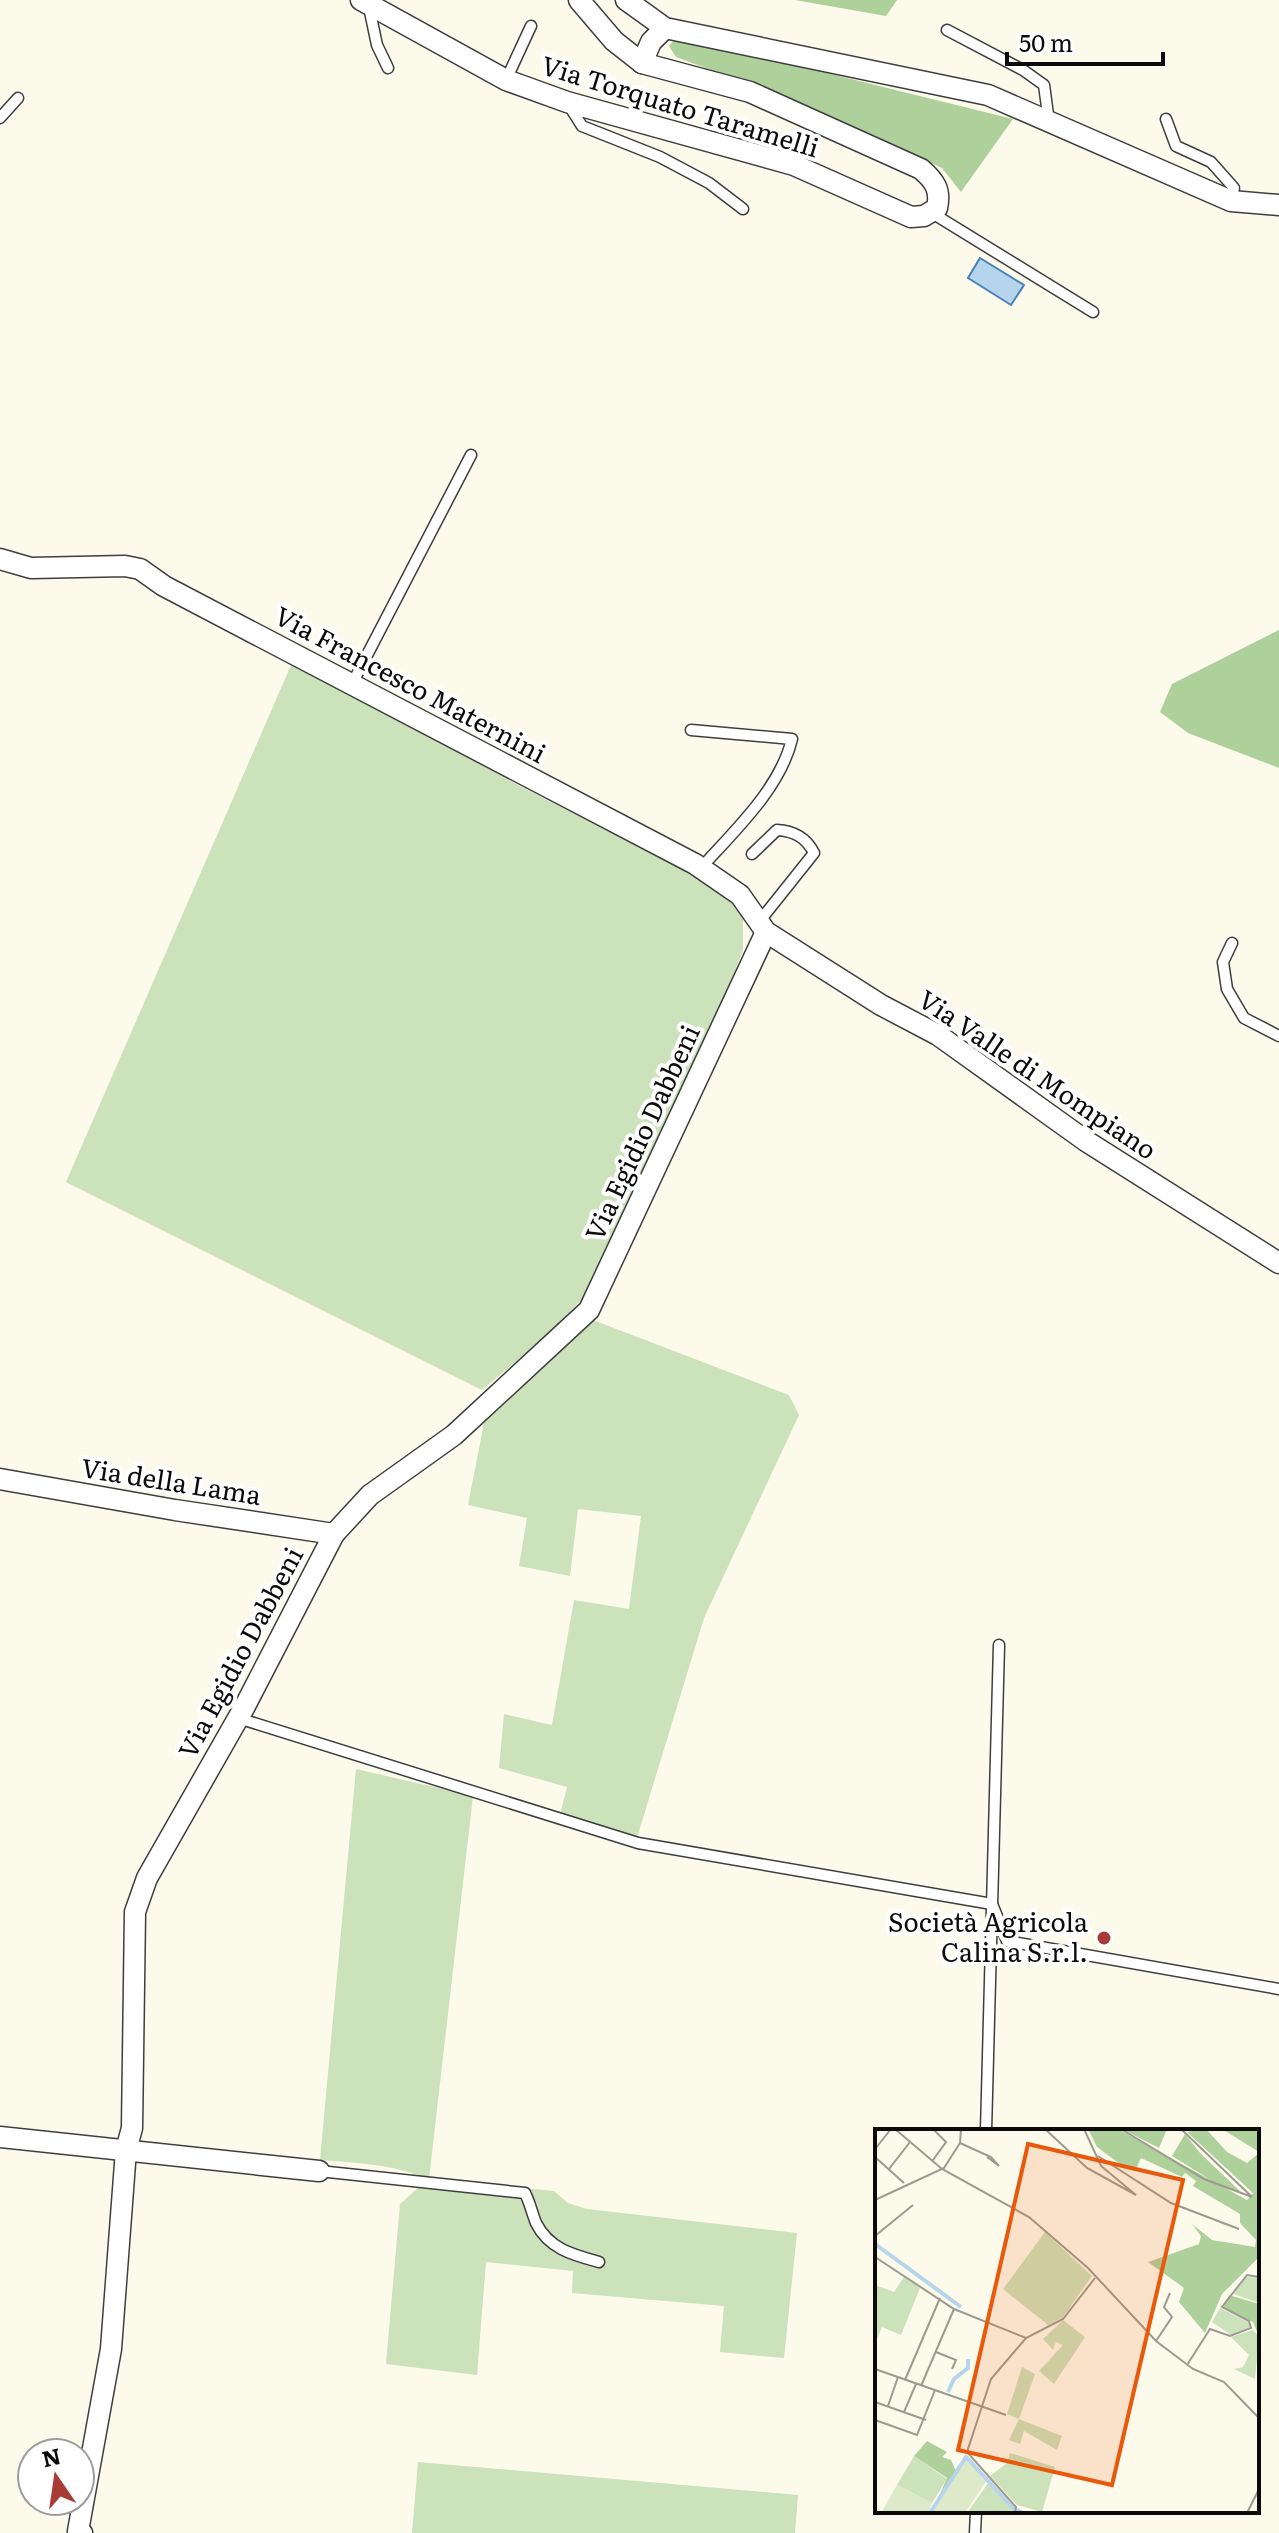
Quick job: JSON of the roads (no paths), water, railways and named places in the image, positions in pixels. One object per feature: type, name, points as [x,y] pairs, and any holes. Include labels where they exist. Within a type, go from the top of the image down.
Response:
[{"type":"street","name":"Via Torquato Taramelli","points":[[364,3],[506,80],[567,102],[794,165],[911,217],[932,213],[937,208],[940,195],[934,180],[921,169],[750,92],[642,63],[614,41],[579,0]]},
{"type":"street","points":[[626,0],[665,28],[988,95],[1231,201],[1279,205]]},
{"type":"street","name":"Via Torquato Taramelli","points":[[642,63],[651,42],[665,28]]},
{"type":"street","name":"Via Francesco Maternini","points":[[0,559],[31,568],[109,565],[140,569],[164,586],[701,868],[740,895],[762,927]]},
{"type":"street","name":"Via Valle di Mompiano","points":[[762,927],[881,1005],[938,1035],[1086,1141],[1279,1263]]},
{"type":"street","name":"Via Egidio Dabbeni","points":[[82,2533],[78,2531],[111,2349],[126,2150],[132,2128],[135,1912],[147,1878],[238,1718],[334,1534],[370,1495],[454,1435],[589,1310],[762,927]]},
{"type":"street","name":"Via della Lama","points":[[0,1479],[334,1534]]},
{"type":"street","points":[[0,2137],[83,2152],[126,2150],[319,2171]]},
{"type":"lane","points":[[364,3],[388,68]]},
{"type":"lane","points":[[506,80],[531,26]]},
{"type":"lane","points":[[947,30],[1023,70],[1044,85],[1049,122]]},
{"type":"lane","points":[[0,118],[18,98]]},
{"type":"lane","points":[[567,102],[582,126],[660,157],[709,183],[743,209]]},
{"type":"lane","points":[[1166,119],[1176,146],[1211,162],[1234,188],[1231,201]]},
{"type":"lane","points":[[932,213],[1093,312]]},
{"type":"lane","points":[[352,684],[471,455]]},
{"type":"lane","points":[[691,730],[792,739],[788,753],[767,791],[701,868]]},
{"type":"lane","points":[[752,854],[777,830],[793,831],[808,842],[814,853],[762,927]]},
{"type":"lane","points":[[1232,943],[1223,962],[1227,989],[1244,1018],[1279,1036]]},
{"type":"lane","points":[[986,2129],[999,1645]]},
{"type":"lane","points":[[238,1718],[638,1843],[992,1904]]},
{"type":"lane","points":[[992,1904],[1007,1941],[1279,1989]]},
{"type":"lane","points":[[319,2171],[525,2193],[537,2226],[549,2242],[566,2253],[599,2262]]},
{"type":"lane","points":[[975,2533],[976,2513]]},
{"type":"water","points":[[980,258],[1024,285],[1011,305],[968,278]]},
{"type":"place","name":"Società Agricola Calina S.r.l.","points":[[1104,1938]]}]
